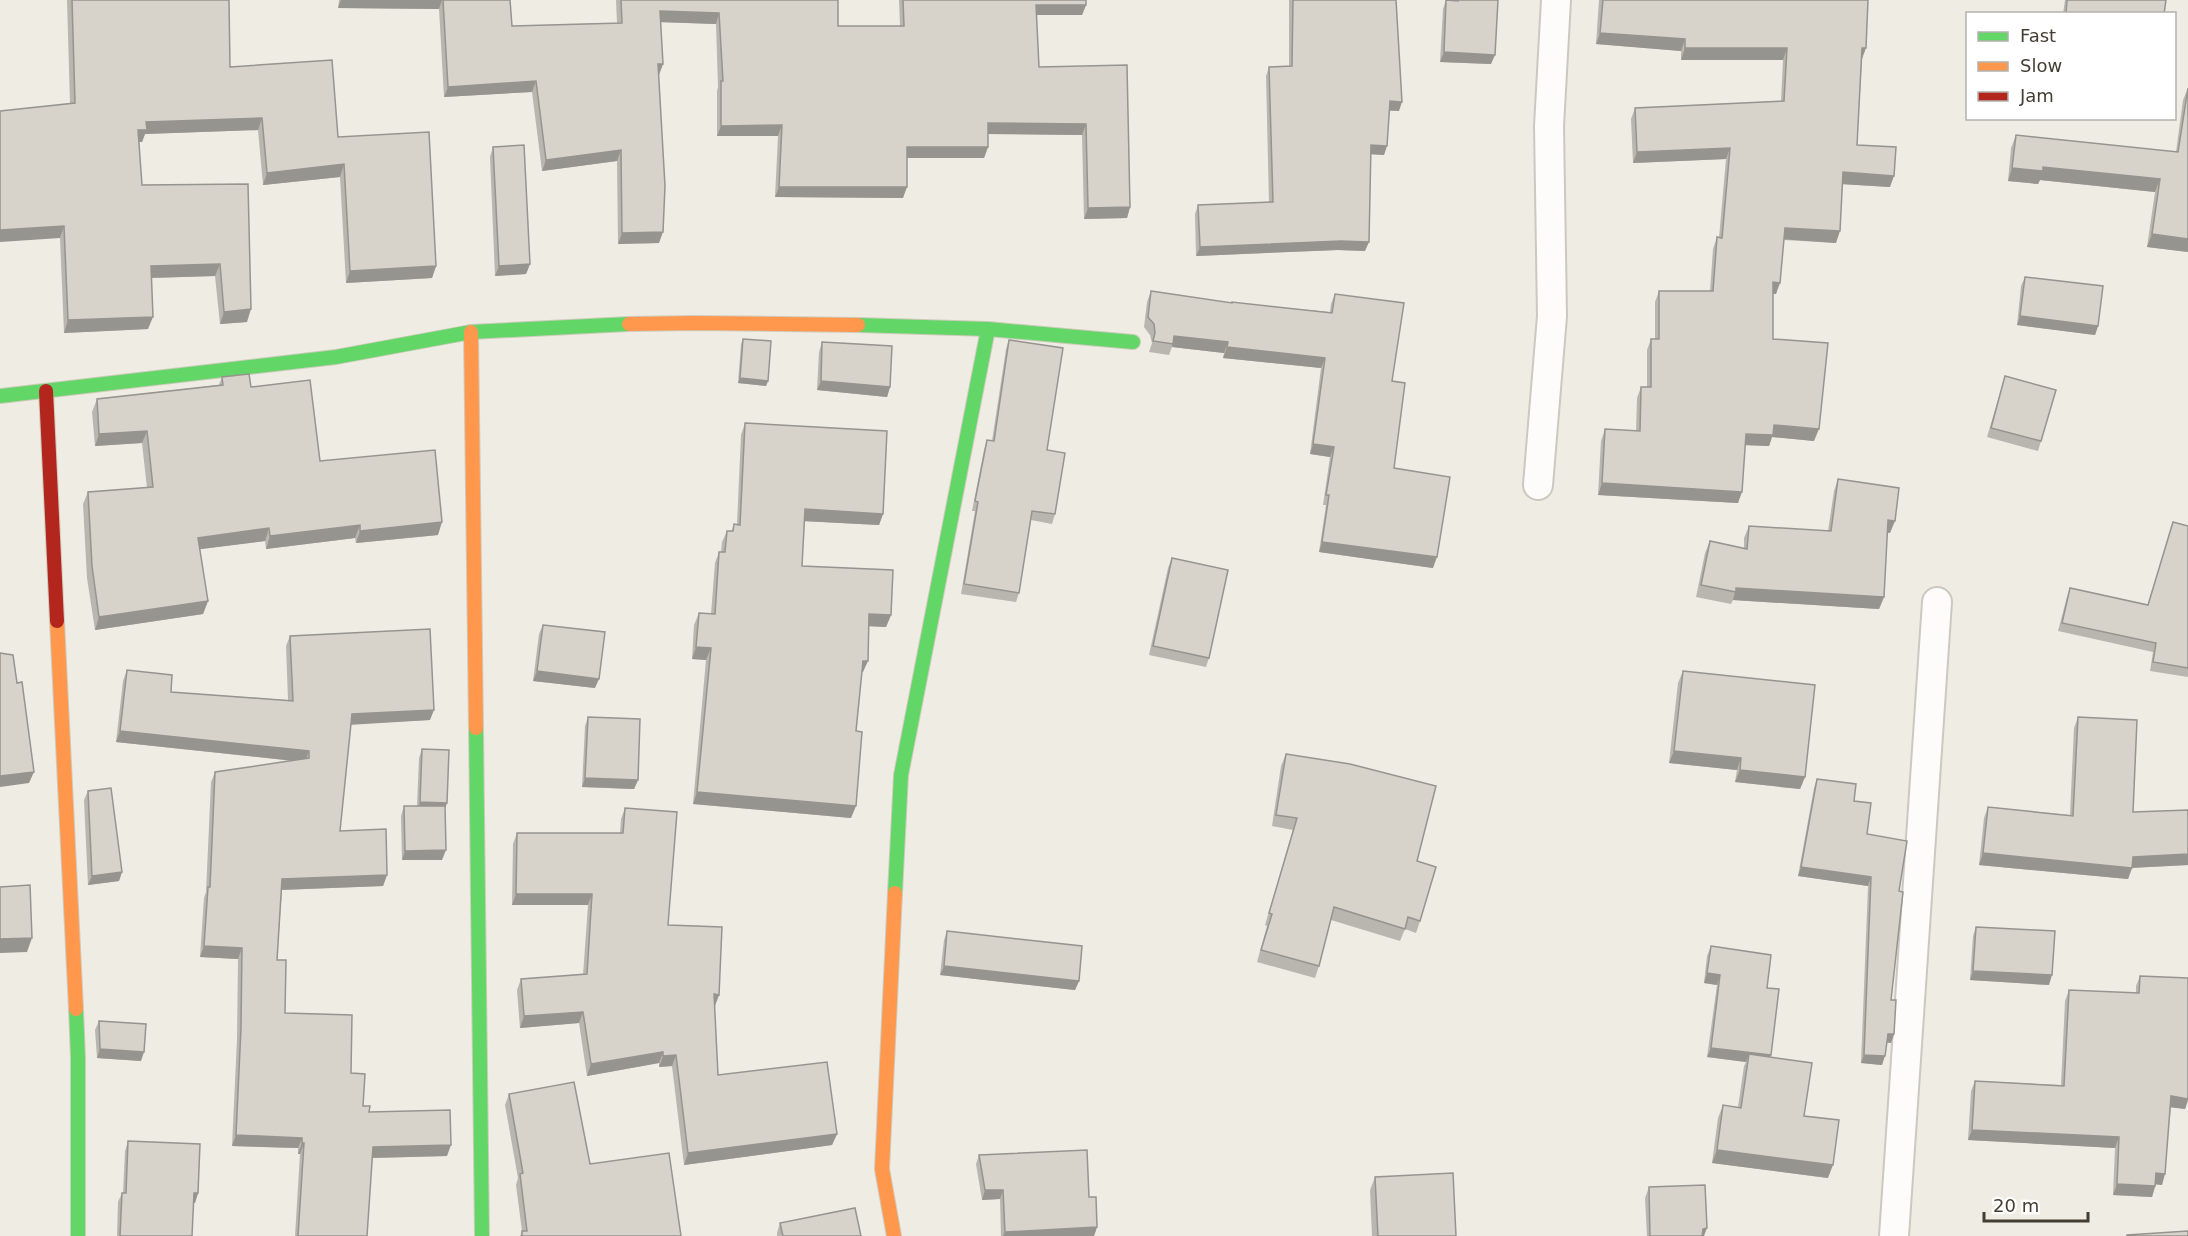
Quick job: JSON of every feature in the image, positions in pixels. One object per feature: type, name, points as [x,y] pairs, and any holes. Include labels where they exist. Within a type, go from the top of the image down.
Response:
[{"type":"street","points":[[1538,485],[1552,316],[1549,126],[1556,0]]},
{"type":"street","points":[[0,396],[336,357],[471,332],[585,324],[694,323],[988,329],[1133,342]]},
{"type":"street","points":[[894,1236],[882,1169],[901,775],[988,329]]},
{"type":"street","points":[[471,332],[482,1236]]},
{"type":"street","points":[[46,391],[78,1058],[78,1236]]},
{"type":"street","points":[[1894,1236],[1937,602]]},
{"type":"building","points":[[72,0],[229,0],[230,67],[332,60],[338,137],[429,132],[436,266],[350,271],[344,164],[267,173],[262,118],[146,122],[147,130],[138,130],[142,185],[248,184],[251,309],[224,312],[220,264],[151,266],[153,317],[68,320],[64,226],[0,230],[0,111],[75,103]]},
{"type":"building","points":[[443,0],[510,0],[512,26],[622,23],[621,0],[838,0],[838,26],[904,26],[903,0],[1086,0],[1086,5],[1036,5],[1039,67],[1127,65],[1130,207],[1088,208],[1086,124],[988,123],[988,147],[907,147],[907,187],[779,187],[782,125],[721,126],[721,81],[723,81],[719,13],[660,11],[663,64],[658,64],[665,186],[663,232],[622,233],[621,150],[546,160],[536,81],[448,87]]},
{"type":"building","points":[[1293,0],[1396,0],[1402,102],[1390,101],[1387,146],[1371,145],[1369,242],[1341,241],[1200,247],[1198,205],[1273,202],[1269,67],[1292,66]]},
{"type":"building","points":[[1446,0],[1498,0],[1495,55],[1444,52]]},
{"type":"building","points":[[1603,0],[1868,0],[1866,48],[1862,48],[1857,145],[1896,147],[1894,176],[1843,172],[1840,231],[1785,228],[1780,283],[1773,282],[1773,339],[1828,343],[1819,429],[1774,425],[1773,435],[1746,434],[1742,492],[1602,483],[1605,429],[1640,431],[1641,387],[1651,387],[1651,339],[1659,339],[1659,291],[1713,291],[1717,237],[1722,238],[1730,148],[1637,152],[1635,108],[1784,101],[1787,48],[1685,48],[1685,39],[1600,33]]},
{"type":"building","points":[[2067,0],[2166,0],[2164,12],[2066,12]]},
{"type":"building","points":[[2188,88],[2188,239],[2152,234],[2160,179],[2043,167],[2043,171],[2012,168],[2016,135],[2178,152]]},
{"type":"building","points":[[524,145],[530,264],[499,266],[493,147]]},
{"type":"building","points":[[2025,277],[2103,286],[2098,326],[2020,316]]},
{"type":"building","points":[[1151,291],[1232,303],[1332,313],[1335,294],[1404,303],[1392,381],[1405,383],[1394,468],[1450,477],[1437,557],[1322,542],[1329,495],[1326,495],[1334,447],[1313,444],[1325,358],[1227,347],[1228,342],[1174,336],[1173,344],[1153,341],[1154,324],[1148,317]]},
{"type":"building","points":[[743,339],[771,341],[768,381],[740,378]]},
{"type":"building","points":[[1009,340],[1063,348],[1047,450],[1065,453],[1055,514],[1032,511],[1019,593],[964,584],[978,502],[975,501],[987,440],[994,441]]},
{"type":"building","points":[[822,342],[892,346],[890,387],[821,381]]},
{"type":"building","points":[[249,374],[251,387],[310,380],[320,461],[435,450],[442,522],[360,531],[360,525],[270,536],[269,528],[198,538],[208,601],[99,617],[92,566],[88,492],[153,487],[147,431],[99,434],[97,399],[223,385],[222,377]]},
{"type":"building","points":[[2005,376],[2056,390],[2041,441],[1991,428]]},
{"type":"building","points":[[745,423],[887,431],[883,514],[805,509],[802,566],[893,570],[891,615],[869,614],[868,661],[863,661],[856,731],[862,732],[856,806],[697,792],[711,648],[696,647],[699,613],[715,614],[719,552],[725,552],[727,531],[733,531],[734,524],[740,525]]},
{"type":"building","points":[[1838,479],[1899,488],[1895,521],[1888,520],[1884,597],[1736,588],[1736,592],[1701,585],[1710,541],[1747,549],[1749,526],[1831,531]]},
{"type":"building","points":[[2173,522],[2188,526],[2188,668],[2153,662],[2156,643],[2062,623],[2070,588],[2148,605]]},
{"type":"building","points":[[1172,558],[1228,570],[1209,658],[1153,646]]},
{"type":"building","points":[[543,625],[605,632],[599,679],[537,671]]},
{"type":"building","points":[[430,629],[434,710],[352,714],[340,831],[386,829],[387,875],[282,879],[277,960],[286,960],[285,1013],[352,1015],[351,1073],[365,1074],[363,1106],[370,1106],[369,1112],[450,1110],[451,1145],[373,1147],[367,1236],[298,1236],[304,1143],[302,1143],[302,1138],[236,1135],[242,948],[204,946],[208,887],[210,887],[215,772],[309,758],[309,751],[120,731],[127,670],[172,675],[171,692],[293,701],[290,636]]},
{"type":"building","points":[[0,653],[13,655],[17,683],[22,682],[34,772],[0,776]]},
{"type":"building","points":[[1683,671],[1815,685],[1805,777],[1740,770],[1741,758],[1674,751]]},
{"type":"building","points":[[588,717],[640,719],[638,780],[585,778]]},
{"type":"building","points":[[2078,717],[2137,720],[2133,812],[2188,810],[2188,854],[2133,857],[2132,868],[1983,853],[1988,807],[2073,816]]},
{"type":"building","points":[[422,749],[449,750],[447,803],[420,802]]},
{"type":"building","points":[[1286,754],[1350,764],[1436,786],[1417,861],[1436,867],[1420,921],[1408,917],[1405,929],[1334,907],[1319,966],[1261,950],[1272,914],[1269,913],[1297,818],[1276,815]]},
{"type":"building","points":[[1817,779],[1856,784],[1854,801],[1871,803],[1867,834],[1907,841],[1899,891],[1903,892],[1891,1000],[1896,1000],[1894,1034],[1888,1034],[1885,1056],[1864,1055],[1871,877],[1801,867]]},
{"type":"building","points":[[111,788],[122,872],[92,876],[88,791]]},
{"type":"building","points":[[404,806],[445,806],[446,850],[405,851]]},
{"type":"building","points":[[625,808],[677,812],[668,925],[722,927],[719,995],[714,994],[718,1075],[827,1062],[837,1134],[688,1153],[676,1055],[663,1056],[663,1052],[591,1064],[583,1012],[524,1016],[521,979],[587,974],[592,894],[516,894],[517,833],[623,833]]},
{"type":"building","points":[[30,885],[32,938],[0,939],[0,887]]},
{"type":"building","points":[[1976,927],[2055,931],[2052,975],[1973,971]]},
{"type":"building","points":[[947,931],[1082,946],[1079,981],[944,966]]},
{"type":"building","points":[[1711,946],[1771,955],[1767,988],[1779,989],[1771,1055],[1711,1048],[1720,975],[1707,973]]},
{"type":"building","points":[[2140,976],[2188,978],[2188,1099],[2171,1096],[2165,1174],[2156,1173],[2155,1186],[2117,1184],[2119,1137],[1972,1130],[1975,1081],[2064,1086],[2069,990],[2139,993]]},
{"type":"building","points":[[99,1021],[146,1024],[144,1052],[100,1049]]},
{"type":"building","points":[[1749,1054],[1812,1063],[1804,1116],[1839,1120],[1833,1165],[1717,1150],[1723,1105],[1741,1108]]},
{"type":"building","points":[[574,1082],[590,1164],[669,1153],[681,1236],[522,1236],[522,1231],[527,1231],[520,1174],[523,1173],[509,1094]]},
{"type":"building","points":[[128,1141],[200,1144],[198,1193],[194,1193],[192,1236],[120,1236],[122,1193],[126,1193]]},
{"type":"building","points":[[1087,1150],[1089,1197],[1096,1197],[1097,1227],[1005,1232],[1003,1190],[985,1190],[979,1155]]},
{"type":"building","points":[[1453,1173],[1456,1236],[1378,1236],[1375,1177]]},
{"type":"building","points":[[1705,1185],[1707,1228],[1703,1229],[1702,1236],[1650,1236],[1649,1187]]},
{"type":"building","points":[[855,1208],[861,1236],[783,1236],[780,1223]]},
{"type":"building","points":[[2188,1231],[2188,1236],[2127,1236],[2127,1235]]},
{"type":"traffic: fast","points":[[0,396],[336,357],[471,332],[629,324]]},
{"type":"traffic: fast","points":[[858,325],[988,329],[1133,342]]},
{"type":"traffic: fast","points":[[895,893],[901,775],[988,329]]},
{"type":"traffic: fast","points":[[476,728],[482,1236]]},
{"type":"traffic: fast","points":[[76,1009],[78,1236]]},
{"type":"traffic: slow","points":[[629,324],[858,325]]},
{"type":"traffic: slow","points":[[471,332],[476,728]]},
{"type":"traffic: slow","points":[[57,621],[76,1009]]},
{"type":"traffic: slow","points":[[894,1236],[882,1169],[895,893]]},
{"type":"traffic: jam","points":[[46,391],[57,621]]}]
